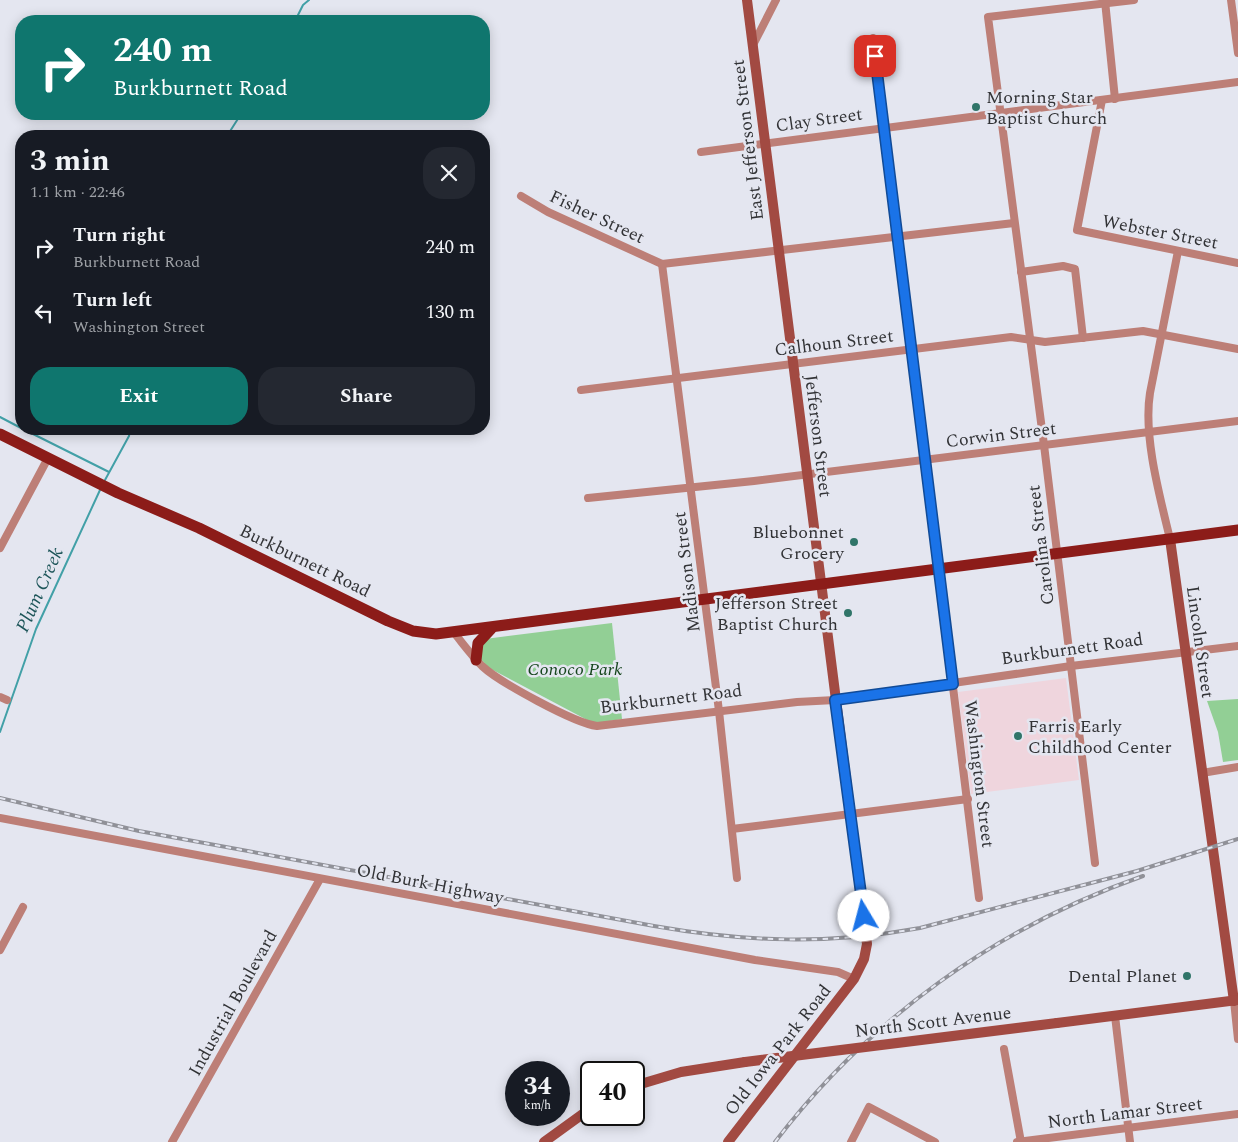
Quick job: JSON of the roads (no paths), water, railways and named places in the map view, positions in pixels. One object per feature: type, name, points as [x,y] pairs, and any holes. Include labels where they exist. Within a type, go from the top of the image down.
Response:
[{"type":"main road","name":"Burkburnett Road","points":[[0,434],[118,493],[208,532],[396,624],[420,633],[455,634]]},
{"type":"main road","points":[[455,634],[705,599],[1058,555],[1238,530]]},
{"type":"main road","points":[[476,660],[478,643],[491,629]]},
{"type":"street","points":[[747,0],[753,45]]},
{"type":"street","name":"East Jefferson Street","points":[[776,0],[753,45],[778,251]]},
{"type":"street","points":[[1116,99],[1106,2],[1134,0]]},
{"type":"street","points":[[1231,0],[1238,53]]},
{"type":"street","name":"Carolina Street","points":[[1095,863],[1058,555],[988,17],[1106,2]]},
{"type":"street","name":"Washington Street","points":[[873,38],[940,569],[979,898]]},
{"type":"street","name":"Clay Street","points":[[701,152],[1238,82]]},
{"type":"street","name":"Webster Street","points":[[1102,100],[1077,230],[1238,263]]},
{"type":"street","name":"Fisher Street","points":[[521,196],[548,212],[662,264]]},
{"type":"street","points":[[662,264],[1014,223]]},
{"type":"street","name":"Jefferson Street","points":[[778,251],[867,944],[864,959],[854,979]]},
{"type":"street","name":"Lincoln Street","points":[[1178,252],[1149,399],[1149,432],[1170,540],[1184,652],[1236,1001],[1238,1039]]},
{"type":"street","name":"Madison Street","points":[[662,264],[692,488],[737,878]]},
{"type":"street","points":[[1021,272],[1063,266],[1075,269],[1083,338]]},
{"type":"street","name":"Calhoun Street","points":[[581,390],[1011,336],[1045,342],[1130,331],[1163,334],[1238,350]]},
{"type":"street","name":"Corwin Street","points":[[588,498],[692,488],[1238,421]]},
{"type":"street","points":[[0,548],[48,458]]},
{"type":"street","name":"Burkburnett Road","points":[[455,634],[476,660],[494,675],[574,720],[587,725],[610,726],[719,711],[835,700],[1071,666],[1238,646]]},
{"type":"street","points":[[1202,773],[1238,767]]},
{"type":"street","points":[[732,828],[968,799]]},
{"type":"street","name":"Old Burk Highway","points":[[0,818],[755,960],[838,972],[854,979]]},
{"type":"street","name":"Industrial Boulevard","points":[[172,1142],[320,879]]},
{"type":"street","points":[[0,950],[23,907]]},
{"type":"street","name":"Old Iowa Park Road","points":[[728,1142],[854,979]]},
{"type":"street","name":"North Scott Avenue","points":[[645,1083],[681,1072],[745,1062],[1236,1001]]},
{"type":"street","points":[[1115,1016],[1130,1142]]},
{"type":"street","points":[[1004,1049],[1021,1142]]},
{"type":"street","points":[[851,1142],[869,1107],[935,1142]]},
{"type":"street","name":"North Lamar Street","points":[[1017,1142],[1238,1114]]},
{"type":"street","points":[[544,1142],[580,1116]]},
{"type":"waterway","name":"Plum Creek","points":[[298,15],[303,5],[309,0]]},
{"type":"waterway","name":"Plum Creek","points":[[231,130],[237,120]]},
{"type":"waterway","points":[[0,417],[15,425]]},
{"type":"waterway","points":[[35,435],[109,472]]},
{"type":"waterway","name":"Plum Creek","points":[[105,480],[129,435]]},
{"type":"waterway","name":"Plum Creek","points":[[0,732],[36,629],[100,490]]},
{"type":"railway","points":[[0,798],[139,831],[654,926],[754,938],[819,939],[852,937],[920,928],[1137,871],[1238,839]]},
{"type":"railway","points":[[775,1142],[812,1097],[852,1056],[894,1017],[940,982],[987,950],[1037,922],[1089,897],[1143,876]]},
{"type":"place","name":"Morning Star Baptist Church","points":[[976,107]]},
{"type":"place","name":"Bluebonnet Grocery","points":[[854,542]]},
{"type":"place","name":"Jefferson Street Baptist Church","points":[[848,613]]},
{"type":"place","name":"Farris Early Childhood Center","points":[[1018,736]]},
{"type":"place","name":"Dental Planet","points":[[1187,976]]},
{"type":"park label","name":"Conoco Park","points":[[575,669]]}]
